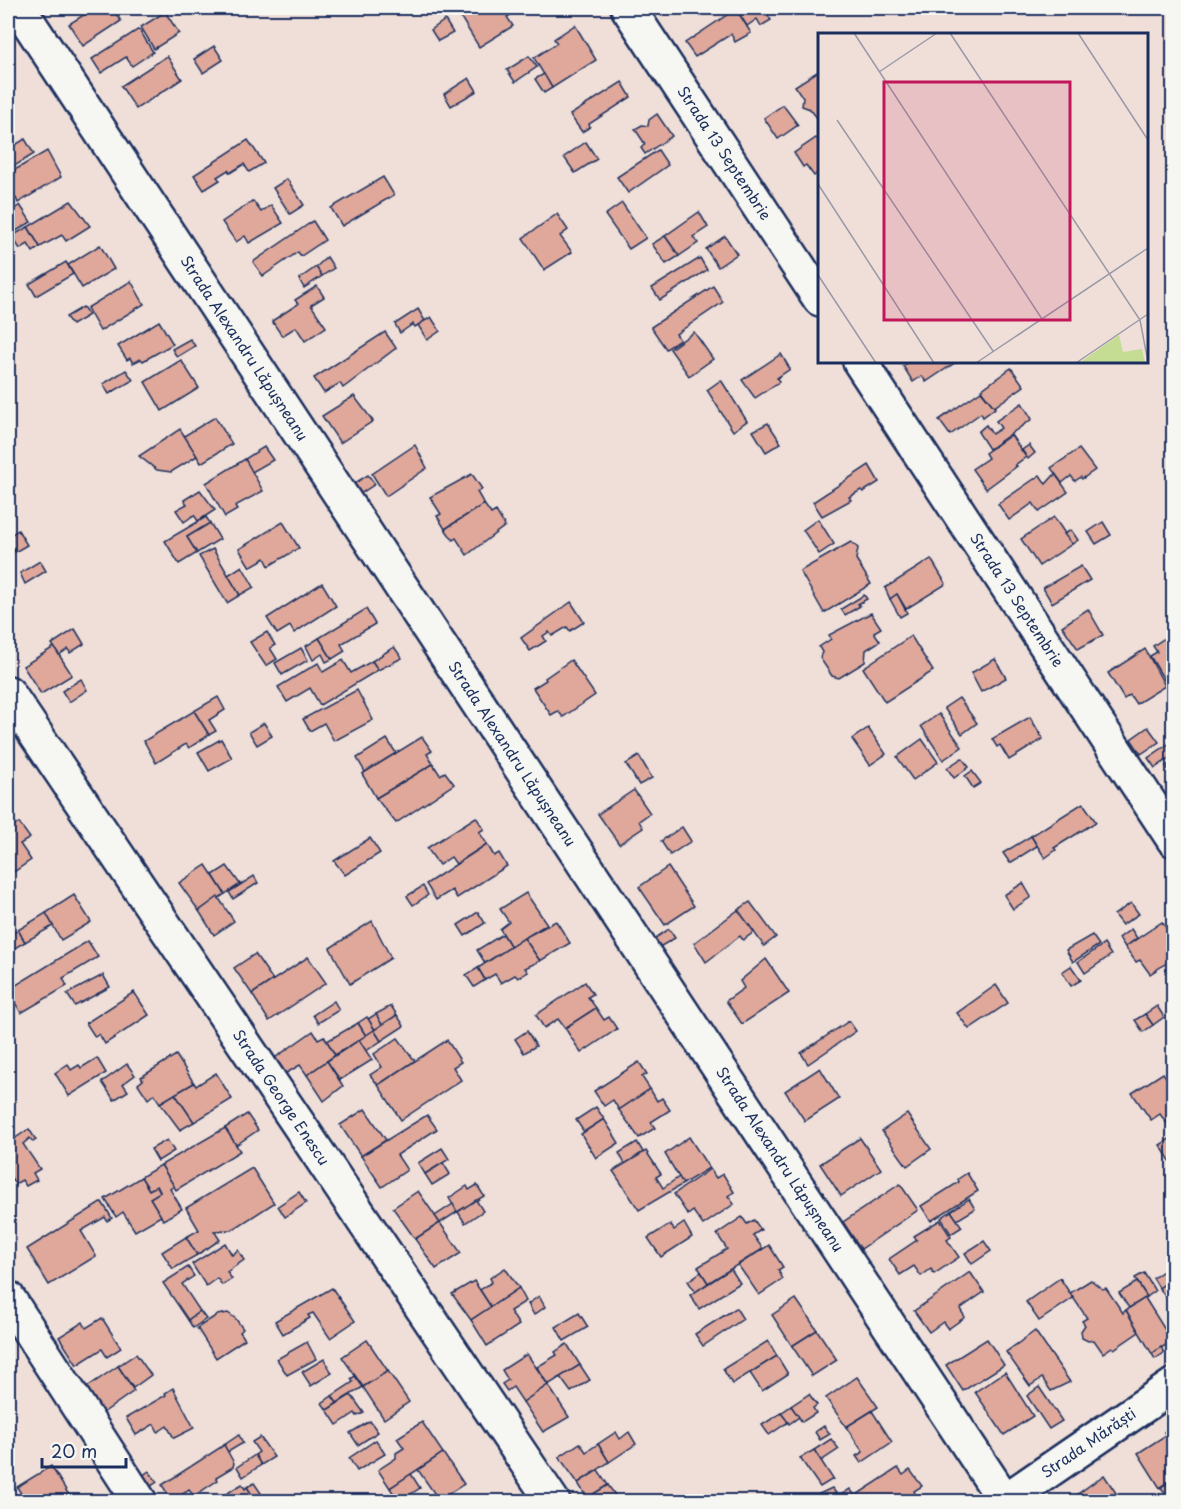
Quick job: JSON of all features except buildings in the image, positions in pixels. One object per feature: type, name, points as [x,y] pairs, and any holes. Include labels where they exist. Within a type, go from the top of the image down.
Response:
[{"type":"street","name":"Strada Alexandru Lăpușneanu","points":[[19,8],[1004,1501]]},
{"type":"street","name":"Strada 13 Septembrie","points":[[628,8],[818,297]]},
{"type":"street","name":"Strada 13 Septembrie","points":[[861,363],[1173,840]]},
{"type":"street","name":"Strada George Enescu","points":[[8,693],[553,1502]]},
{"type":"street","points":[[8,1298],[140,1502]]},
{"type":"street","name":"Strada Mărăști","points":[[1004,1501],[1173,1385]]}]
